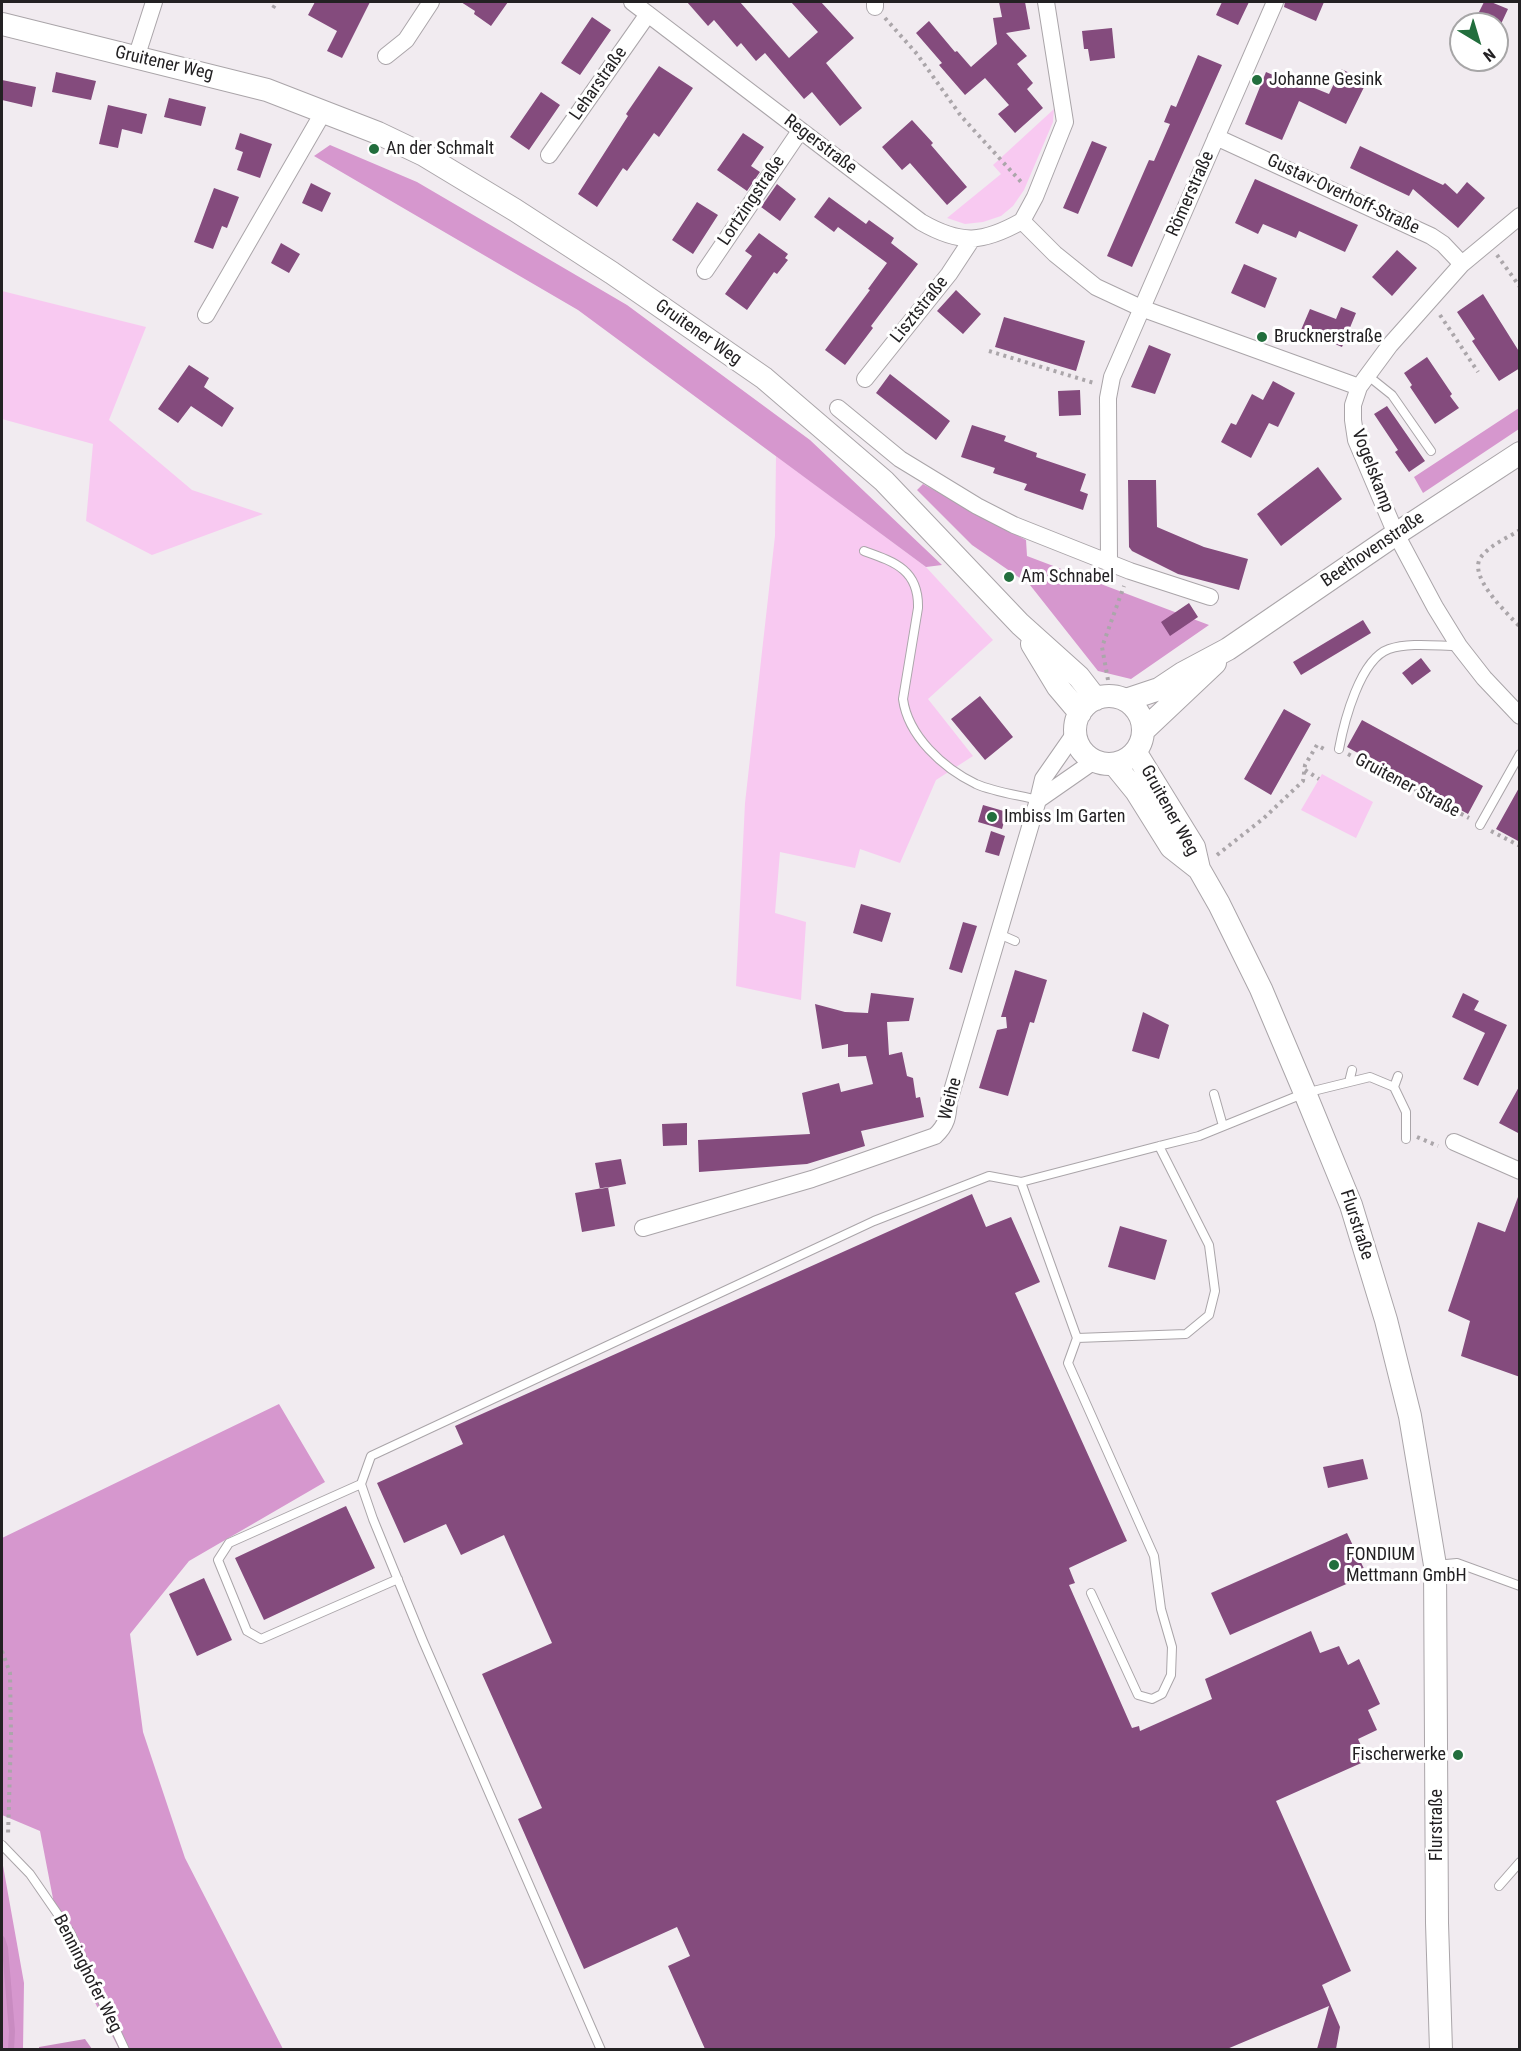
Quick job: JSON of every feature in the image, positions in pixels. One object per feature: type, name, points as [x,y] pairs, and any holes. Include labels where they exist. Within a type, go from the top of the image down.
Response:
[{"type":"main road","name":"Gruitener Weg","points":[[2,24],[267,90],[324,111],[424,155],[612,273],[764,378],[884,481],[1020,624],[1079,677],[1090,706]]},
{"type":"main road","name":"Beethovenstraße","points":[[1126,700],[1159,689],[1183,672],[1228,650],[1396,534],[1520,453]]},
{"type":"main road","name":"Beethovenstraße","points":[[1144,730],[1228,650]]},
{"type":"main road","points":[[1106,696],[1126,700],[1139,713],[1144,730],[1143,739],[1136,753],[1124,761],[1104,763],[1081,750],[1090,706],[1106,696]]},
{"type":"main road","name":"Gruitener Weg","points":[[1136,753],[1194,847],[1199,869],[1219,904]]},
{"type":"main road","name":"Gruitener Weg","points":[[1104,763],[1136,791],[1171,847],[1199,869]]},
{"type":"main road","name":"Flurstraße","points":[[1219,904],[1261,989],[1351,1205],[1386,1320],[1410,1416],[1435,1565],[1437,1923],[1441,2049]]},
{"type":"street","points":[[136,58],[154,2]]},
{"type":"street","points":[[386,56],[406,40],[431,2]]},
{"type":"street","points":[[1046,2],[1065,122],[1035,197],[1022,221],[1077,274],[1141,308],[1363,381],[1462,264],[1520,216]]},
{"type":"street","name":"Römerstraße","points":[[1109,562],[1109,388],[1141,308],[1275,2]]},
{"type":"street","name":"Regerstraße","points":[[639,5],[800,131],[921,222],[941,234],[972,239],[1004,231],[1022,221]]},
{"type":"street","name":"Leharstraße","points":[[549,155],[639,5]]},
{"type":"street","points":[[206,315],[324,111]]},
{"type":"street","name":"Lortzingstraße","points":[[705,271],[800,131]]},
{"type":"street","name":"Gustav-Overhoff-Straße","points":[[1216,137],[1431,236],[1443,244],[1462,264]]},
{"type":"street","name":"Lisztstraße","points":[[865,379],[949,274],[972,239]]},
{"type":"street","name":"Vogelskamp","points":[[1363,381],[1353,412],[1356,440],[1396,534]]},
{"type":"street","points":[[838,408],[900,459],[977,506],[1014,525],[1130,571],[1210,597]]},
{"type":"street","points":[[1396,534],[1459,646],[1484,678],[1520,716]]},
{"type":"street","name":"Weihe","points":[[643,1228],[812,1179],[935,1136],[944,1128],[948,1118],[949,1101],[1043,779],[1090,706]]},
{"type":"street","points":[[1038,800],[1104,763]]},
{"type":"street","points":[[1454,1142],[1520,1171]]},
{"type":"lane","points":[[1363,381],[1392,395],[1431,451]]},
{"type":"lane","points":[[864,551],[901,566],[912,579],[918,595],[918,608],[903,699],[910,723],[933,753],[951,770],[977,785],[1038,800]]},
{"type":"lane","name":"Gruitener Straße","points":[[1339,749],[1348,708],[1358,685],[1374,660],[1382,653],[1407,646],[1459,646]]},
{"type":"lane","name":"Gruitener Straße","points":[[1480,825],[1520,754]]},
{"type":"lane","points":[[999,934],[1015,941]]},
{"type":"lane","points":[[1349,1082],[1352,1070]]},
{"type":"lane","points":[[1394,1087],[1398,1076]]},
{"type":"lane","points":[[602,2049],[398,1580],[361,1484],[371,1456],[874,1221],[989,1176],[1021,1182],[1199,1136],[1305,1093],[1370,1077],[1394,1087],[1406,1112],[1406,1139]]},
{"type":"lane","points":[[1214,1094],[1223,1126]]},
{"type":"lane","points":[[1077,1338],[1186,1334],[1209,1315],[1215,1291],[1209,1245],[1159,1146]]},
{"type":"lane","points":[[1021,1182],[1077,1338],[1068,1363],[1154,1556],[1161,1609],[1172,1647],[1171,1675],[1162,1694],[1152,1699],[1138,1695],[1091,1593]]},
{"type":"lane","points":[[361,1484],[229,1544],[218,1560],[247,1630],[261,1639],[398,1580]]},
{"type":"lane","points":[[1435,1565],[1457,1563],[1520,1586]]},
{"type":"lane","name":"Benninghofer Weg","points":[[4,1848],[30,1874],[70,1932],[125,2049]]},
{"type":"lane","points":[[1499,1886],[1520,1862]]},
{"type":"path","points":[[273,8],[277,2]]},
{"type":"path","points":[[875,4],[917,54],[961,116],[1020,180]]},
{"type":"path","points":[[1488,242],[1520,287]]},
{"type":"path","points":[[1430,300],[1478,372]]},
{"type":"path","points":[[989,351],[1109,388]]},
{"type":"path","points":[[1520,530],[1486,551],[1478,563],[1478,571],[1485,586],[1520,627]]},
{"type":"path","points":[[1090,706],[1105,655],[1102,647],[1130,571]]},
{"type":"path","points":[[1097,662],[1105,655]]},
{"type":"path","points":[[1199,869],[1264,818],[1303,781],[1305,770],[1317,745],[1336,755],[1339,749]]},
{"type":"path","name":"Gruitener Straße","points":[[1339,749],[1520,846]]},
{"type":"path","points":[[1305,770],[1319,779]]},
{"type":"path","points":[[2,1651],[10,1673],[11,1736],[4,1848]]},
{"type":"shaded area","points":[[1054,109],[1053,122],[1024,190],[1013,206],[1001,216],[983,222],[965,224],[947,218],[1001,174],[993,165]]},
{"type":"shaded area","points":[[330,145],[417,182],[627,305],[810,440],[942,565],[926,567],[578,310],[314,156]]},
{"type":"shaded area","points":[[2,291],[146,327],[109,420],[192,490],[263,514],[152,555],[86,521],[93,444],[2,419]]},
{"type":"shaded area","points":[[1519,408],[1519,429],[1423,493],[1414,477]]},
{"type":"shaded area","points":[[776,456],[926,567],[993,640],[928,699],[973,756],[936,780],[900,863],[860,849],[855,868],[780,852],[775,913],[806,922],[801,1000],[736,986],[745,803],[775,536]]},
{"type":"shaded area","points":[[923,484],[1026,540],[1027,556],[1209,625],[1131,679],[1098,671],[1030,585],[972,545],[917,490]]},
{"type":"shaded area","points":[[1322,774],[1373,802],[1356,838],[1301,810]]},
{"type":"shaded area","points":[[279,1404],[325,1482],[189,1561],[130,1634],[143,1732],[185,1858],[283,2049],[119,2049],[60,1935],[40,1831],[2,1815],[2,1538]]},
{"type":"shaded area","points":[[2,1860],[24,1983],[23,2049],[2,2049]]},
{"type":"shaded area","points":[[85,2039],[92,2049],[39,2049],[39,2047]]},
{"type":"building","points":[[315,2],[370,2],[342,58],[327,51],[337,31],[308,15]]},
{"type":"building","points":[[461,2],[508,2],[491,26]]},
{"type":"building","points":[[687,2],[740,2],[789,58],[818,32],[791,2],[821,2],[854,38],[826,63],[862,108],[840,126],[812,92],[804,99],[765,53],[756,61],[741,43],[737,47],[714,20],[708,26]]},
{"type":"building","points":[[999,2],[1025,2],[1030,29],[1006,33],[1027,56],[1017,64],[1033,83],[1027,89],[1043,108],[1015,133],[998,114],[1009,105],[985,78],[965,95],[916,33],[929,21],[971,67],[997,44],[993,18],[1002,17]]},
{"type":"building","points":[[1222,2],[1249,2],[1238,25],[1216,15]]},
{"type":"building","points":[[1285,2],[1324,2],[1316,21],[1284,7]]},
{"type":"building","points":[[1484,2],[1491,2],[1508,9],[1507,12],[1479,12]]},
{"type":"building","points":[[592,17],[611,30],[580,75],[561,63]]},
{"type":"building","points":[[1112,28],[1115,58],[1090,61],[1088,49],[1084,49],[1082,31]]},
{"type":"building","points":[[1198,55],[1222,65],[1132,267],[1107,256],[1149,160],[1154,161],[1170,124],[1164,122],[1171,105],[1176,107]]},
{"type":"building","points":[[659,66],[693,88],[659,137],[654,133],[627,171],[623,168],[597,207],[578,194],[628,116],[626,114]]},
{"type":"building","points":[[1341,69],[1367,81],[1346,124],[1299,101],[1282,140],[1245,124],[1266,72],[1273,75],[1275,72],[1329,94]]},
{"type":"building","points":[[56,72],[96,81],[91,100],[52,92]]},
{"type":"building","points":[[2,80],[36,87],[32,107],[2,100]]},
{"type":"building","points":[[541,92],[560,105],[529,150],[510,137]]},
{"type":"building","points":[[169,98],[206,107],[201,126],[164,117]]},
{"type":"building","points":[[108,105],[147,114],[142,134],[122,129],[118,148],[99,144]]},
{"type":"building","points":[[912,120],[967,187],[947,205],[910,163],[902,170],[882,147]]},
{"type":"building","points":[[240,133],[272,144],[260,178],[237,170],[243,152],[235,149]]},
{"type":"building","points":[[743,133],[764,147],[751,166],[760,172],[747,191],[717,170]]},
{"type":"building","points":[[1092,141],[1107,147],[1078,214],[1063,208]]},
{"type":"building","points":[[1360,146],[1443,185],[1445,183],[1457,194],[1467,182],[1485,198],[1458,228],[1413,189],[1409,196],[1350,168]]},
{"type":"building","points":[[1255,179],[1358,225],[1345,252],[1299,231],[1296,238],[1263,224],[1258,234],[1235,223]]},
{"type":"building","points":[[311,183],[331,193],[322,212],[302,203]]},
{"type":"building","points":[[777,184],[796,199],[780,221],[761,207]]},
{"type":"building","points":[[214,188],[239,197],[227,228],[222,226],[213,249],[194,242]]},
{"type":"building","points":[[829,197],[866,224],[869,220],[894,238],[891,243],[918,264],[845,365],[825,350],[870,290],[868,289],[887,263],[838,227],[834,232],[814,217]]},
{"type":"building","points":[[697,202],[718,215],[693,254],[672,240]]},
{"type":"building","points":[[759,233],[788,254],[785,258],[788,260],[777,274],[774,272],[747,310],[725,294],[752,256],[745,251]]},
{"type":"building","points":[[281,243],[300,254],[289,273],[271,263]]},
{"type":"building","points":[[1397,250],[1417,268],[1392,296],[1372,277]]},
{"type":"building","points":[[1244,264],[1277,278],[1265,308],[1231,293]]},
{"type":"building","points":[[956,290],[981,314],[963,334],[937,311]]},
{"type":"building","points":[[1483,294],[1520,353],[1520,368],[1499,381],[1472,341],[1475,339],[1457,312]]},
{"type":"building","points":[[1341,307],[1356,313],[1342,347],[1301,330],[1310,309],[1336,319]]},
{"type":"building","points":[[1004,317],[1085,341],[1076,371],[995,347]]},
{"type":"building","points":[[1149,345],[1171,354],[1155,394],[1131,387]]},
{"type":"building","points":[[1427,357],[1459,408],[1435,424],[1410,387],[1412,385],[1404,373]]},
{"type":"building","points":[[189,365],[209,378],[204,387],[234,408],[222,427],[191,406],[178,423],[158,409]]},
{"type":"building","points":[[890,374],[950,421],[936,440],[876,393]]},
{"type":"building","points":[[1273,381],[1295,393],[1278,427],[1269,423],[1251,458],[1221,442],[1231,423],[1236,425],[1252,394],[1263,400]]},
{"type":"building","points":[[1080,390],[1081,415],[1059,416],[1058,391]]},
{"type":"building","points":[[1387,406],[1425,461],[1409,472],[1395,452],[1398,450],[1374,414]]},
{"type":"building","points":[[972,425],[1006,436],[1004,441],[1037,453],[1036,457],[1086,474],[1080,491],[1088,494],[1083,510],[1024,490],[1027,484],[993,473],[995,468],[961,457]]},
{"type":"building","points":[[1318,467],[1342,499],[1281,546],[1257,514]]},
{"type":"building","points":[[1128,480],[1156,480],[1157,527],[1204,547],[1248,559],[1239,590],[1178,574],[1132,551],[1129,547]]},
{"type":"building","points":[[1189,603],[1198,617],[1170,636],[1161,622]]},
{"type":"building","points":[[1363,620],[1371,633],[1301,675],[1293,662]]},
{"type":"building","points":[[1421,658],[1431,671],[1412,685],[1402,673]]},
{"type":"building","points":[[980,696],[1013,737],[985,760],[951,719]]},
{"type":"building","points":[[1284,709],[1311,724],[1271,795],[1244,779]]},
{"type":"building","points":[[1362,720],[1483,786],[1468,814],[1347,747]]},
{"type":"building","points":[[1520,786],[1520,842],[1496,829]]},
{"type":"building","name":"Imbiss Im Garten","points":[[983,805],[1007,812],[1002,829],[978,822]]},
{"type":"building","points":[[991,831],[1005,836],[999,856],[985,852]]},
{"type":"building","points":[[861,904],[891,913],[882,942],[853,933]]},
{"type":"building","points":[[963,922],[977,926],[962,973],[949,969]]},
{"type":"building","points":[[1015,970],[1047,980],[1034,1023],[1030,1022],[1008,1096],[979,1088],[997,1030],[1007,1028],[1006,1017],[1001,1017]]},
{"type":"building","points":[[871,993],[914,998],[909,1021],[887,1022],[889,1055],[902,1052],[907,1076],[913,1078],[916,1098],[920,1097],[924,1117],[861,1131],[865,1146],[807,1164],[699,1172],[698,1140],[810,1134],[802,1093],[839,1083],[841,1092],[873,1084],[866,1056],[848,1057],[848,1044],[822,1049],[815,1004],[845,1012],[868,1013]]},
{"type":"building","points":[[1463,993],[1479,1001],[1474,1010],[1507,1025],[1478,1086],[1463,1079],[1485,1033],[1452,1017]]},
{"type":"building","points":[[1143,1012],[1169,1025],[1159,1059],[1132,1051]]},
{"type":"building","points":[[1520,1085],[1520,1134],[1499,1123]]},
{"type":"building","points":[[687,1123],[687,1145],[663,1146],[662,1124]]},
{"type":"building","points":[[621,1159],[626,1184],[600,1189],[595,1163]]},
{"type":"building","points":[[608,1187],[615,1226],[582,1232],[575,1193]]},
{"type":"building","points":[[972,1194],[986,1227],[1011,1217],[1040,1282],[1015,1293],[1127,1541],[1069,1568],[1075,1583],[1069,1585],[1132,1728],[1139,1726],[1140,1731],[1212,1699],[1205,1679],[1311,1631],[1320,1653],[1339,1646],[1348,1665],[1359,1659],[1380,1704],[1368,1710],[1377,1730],[1358,1739],[1368,1760],[1276,1801],[1351,1971],[1322,1985],[1340,2027],[1336,2049],[1317,2049],[1329,2006],[1227,2049],[705,2049],[668,1966],[690,1956],[677,1927],[584,1969],[518,1819],[542,1808],[482,1674],[552,1643],[504,1535],[461,1555],[446,1524],[404,1543],[377,1483],[463,1444],[455,1426]]},
{"type":"building","points":[[1518,1197],[1520,1197],[1520,1377],[1461,1356],[1470,1321],[1448,1311],[1478,1222],[1505,1232]]},
{"type":"building","points":[[1120,1226],[1167,1240],[1155,1280],[1108,1267]]},
{"type":"building","points":[[1363,1459],[1368,1479],[1328,1488],[1323,1467]]},
{"type":"building","points":[[346,1506],[375,1568],[264,1620],[235,1558]]},
{"type":"building","points":[[1347,1533],[1367,1575],[1230,1635],[1211,1593]]},
{"type":"building","points":[[204,1578],[232,1640],[197,1656],[169,1594]]},
{"type":"waterway","points":[[2,1939],[5,1948],[12,2031],[11,2050]]},
{"type":"place","name":"Johanne Gesink","points":[[1257,80]]},
{"type":"place","name":"An der Schmalt","points":[[374,149]]},
{"type":"place","name":"Brucknerstraße","points":[[1262,337]]},
{"type":"place","name":"Am Schnabel","points":[[1009,577]]},
{"type":"place","name":"Imbiss Im Garten","points":[[992,817]]},
{"type":"place","name":"FONDIUM Mettmann GmbH","points":[[1334,1565]]},
{"type":"place","name":"Fischerwerke","points":[[1458,1755]]}]
